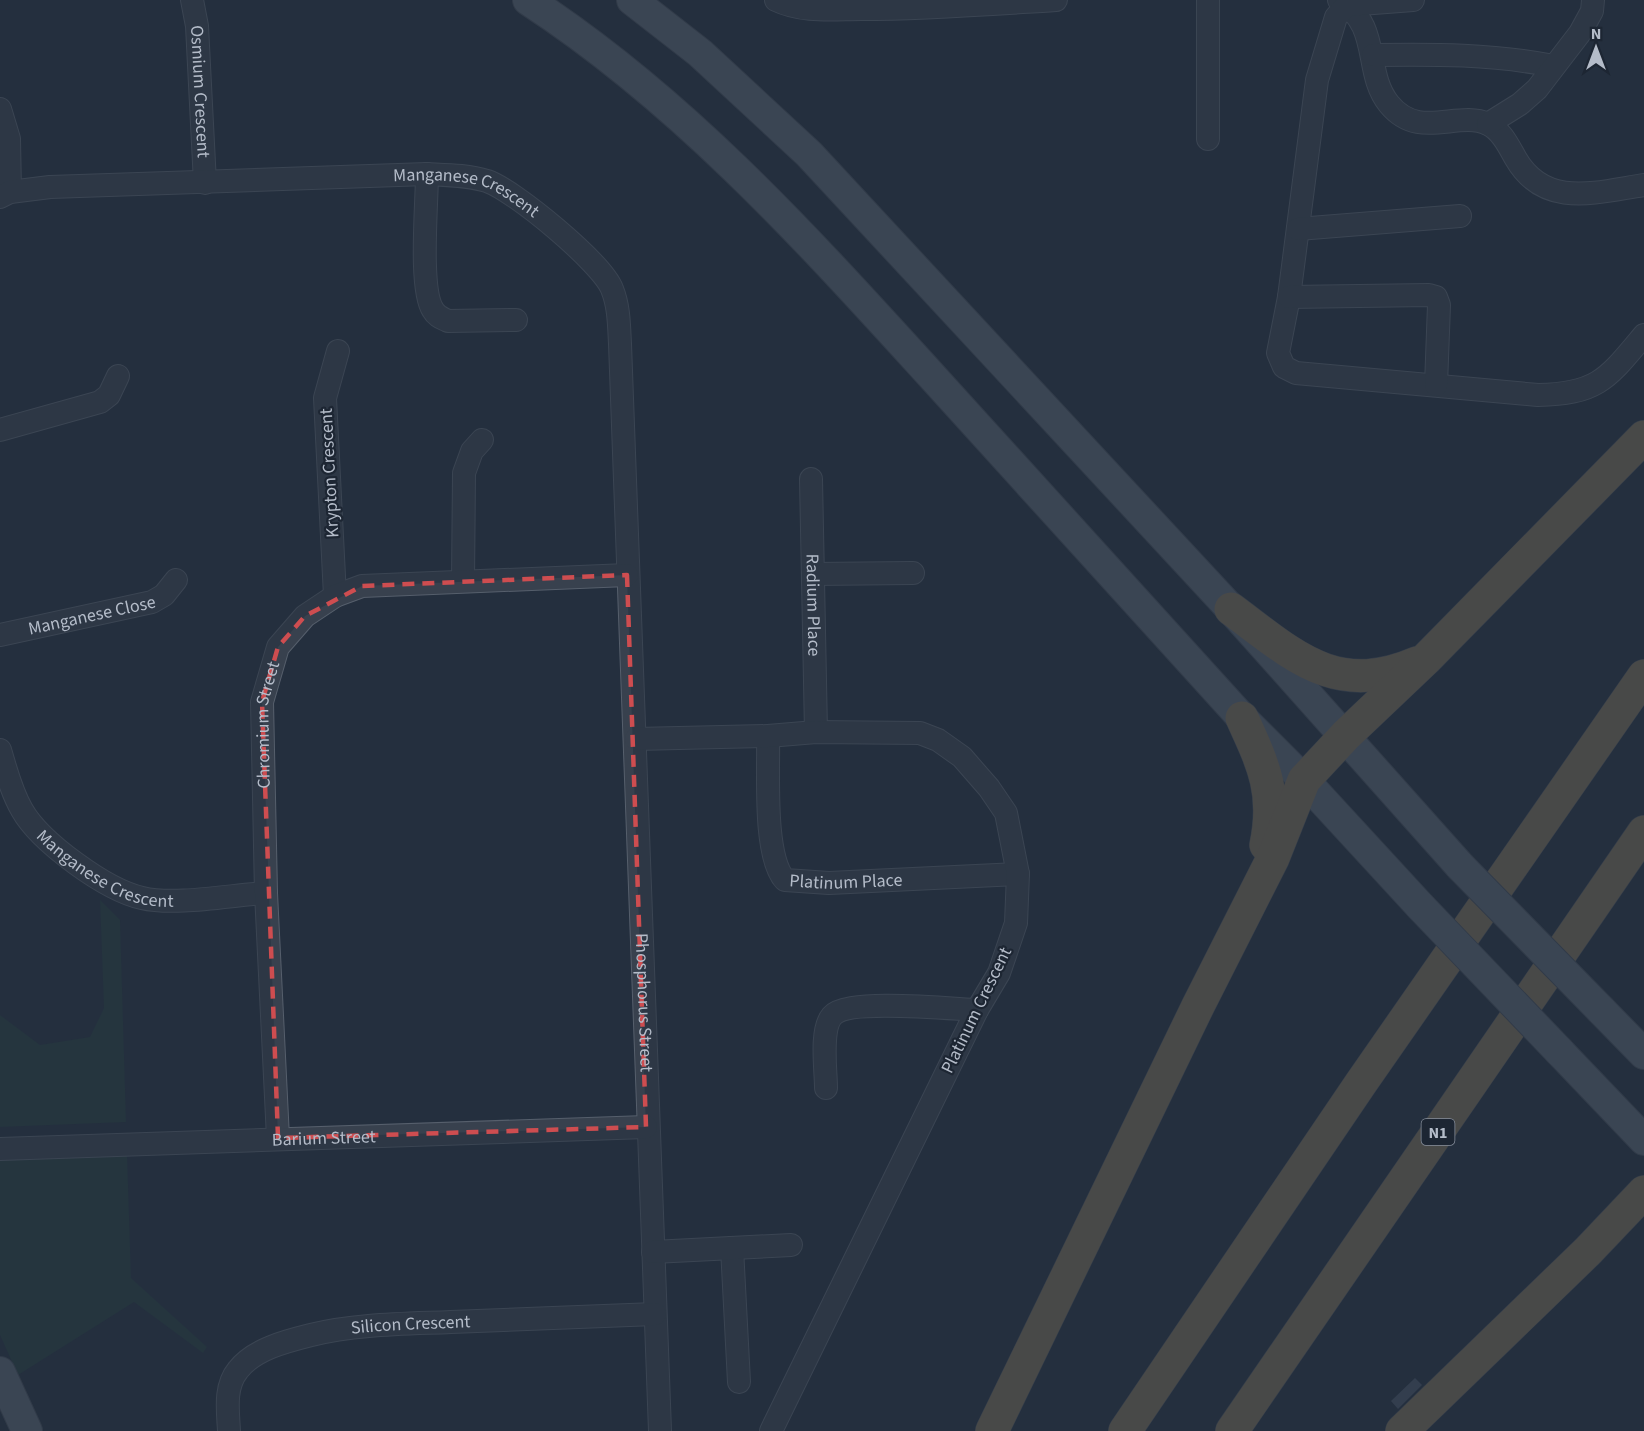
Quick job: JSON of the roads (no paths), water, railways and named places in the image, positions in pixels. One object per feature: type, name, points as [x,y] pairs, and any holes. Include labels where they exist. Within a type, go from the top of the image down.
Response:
[{"type":"highway","points":[[992,1431],[1273,858],[1304,780],[1346,735],[1426,659],[1644,437]]},
{"type":"highway","points":[[1231,609],[1300,660],[1334,673],[1356,676],[1380,675],[1426,659]]},
{"type":"highway","points":[[1125,1431],[1361,1083],[1644,676]]},
{"type":"highway","points":[[1242,718],[1266,771],[1271,799],[1271,823],[1257,890]]},
{"type":"highway","name":"N1","points":[[1232,1431],[1644,832]]},
{"type":"highway","points":[[1402,1431],[1588,1251],[1644,1192]]},
{"type":"highway","points":[[1588,1251],[1616,1234],[1644,1227]]},
{"type":"main road","points":[[528,0],[558,20],[666,103],[788,219],[1242,718],[1304,780],[1420,906],[1644,1140]]},
{"type":"main road","points":[[632,0],[700,53],[809,154],[1231,609],[1346,735],[1460,866],[1644,1054]]},
{"type":"main road","points":[[0,1372],[27,1431]]},
{"type":"street","name":"Osmium Crescent","points":[[192,0],[197,26],[205,183]]},
{"type":"street","points":[[776,0],[789,6],[903,9],[1056,0]]},
{"type":"street","points":[[1208,0],[1208,139]]},
{"type":"street","points":[[1343,2],[1413,0]]},
{"type":"street","points":[[1488,124],[1529,98],[1580,33],[1592,11],[1593,0]]},
{"type":"street","points":[[1343,2],[1359,17],[1370,39],[1381,90],[1399,114],[1434,124],[1472,121],[1488,124],[1507,142],[1525,173],[1536,184],[1552,191],[1574,194],[1644,185]]},
{"type":"street","points":[[1343,2],[1336,17],[1317,80],[1289,297],[1278,352],[1280,361],[1288,371],[1538,395],[1567,394],[1584,390],[1610,376],[1644,334]]},
{"type":"street","points":[[1373,55],[1476,55],[1554,66]]},
{"type":"street","points":[[0,109],[9,139],[5,195]]},
{"type":"street","name":"Manganese Crescent","points":[[5,195],[50,186],[205,183],[427,174],[473,178],[489,182],[513,195],[541,215],[601,273],[612,287],[618,311],[620,344],[627,575]]},
{"type":"street","points":[[427,174],[426,279],[432,310],[439,318],[448,321],[516,320]]},
{"type":"street","points":[[1298,229],[1460,216]]},
{"type":"street","points":[[1289,297],[1436,297],[1439,305],[1436,385]]},
{"type":"street","name":"Krypton Crescent","points":[[335,596],[325,398],[338,351]]},
{"type":"street","points":[[0,430],[100,402],[109,395],[118,376]]},
{"type":"street","points":[[463,581],[464,473],[472,451],[482,440]]},
{"type":"street","name":"Radium Place","points":[[811,479],[816,732]]},
{"type":"street","points":[[813,574],[913,573]]},
{"type":"street","name":"Chromium Street","points":[[278,1138],[266,893],[262,702],[279,647],[305,616],[335,596],[362,586],[627,575]]},
{"type":"street","name":"Phosphorus Street","points":[[627,575],[636,739],[646,1127],[660,1431]]},
{"type":"street","name":"Manganese Close","points":[[0,635],[152,602],[164,595],[176,580]]},
{"type":"street","name":"Platinum Crescent","points":[[636,739],[768,736],[816,732],[920,733],[938,740],[962,757],[989,788],[1006,813],[1018,874],[1016,923],[999,973],[977,1010],[771,1431]]},
{"type":"street","name":"Platinum Place","points":[[768,736],[771,851],[777,871],[785,880],[830,883],[1018,874]]},
{"type":"street","name":"Manganese Crescent","points":[[0,750],[9,782],[23,812],[75,863],[103,883],[142,898],[167,900],[266,893]]},
{"type":"street","points":[[826,1088],[825,1048],[828,1026],[831,1016],[839,1010],[872,1005],[977,1010]]},
{"type":"street","name":"Barium Street","points":[[0,1149],[646,1127]]},
{"type":"street","points":[[652,1252],[791,1245]]},
{"type":"street","points":[[732,1248],[739,1382]]},
{"type":"street","name":"Silicon Crescent","points":[[229,1431],[227,1402],[232,1379],[238,1369],[249,1358],[312,1335],[391,1325],[656,1314]]}]
